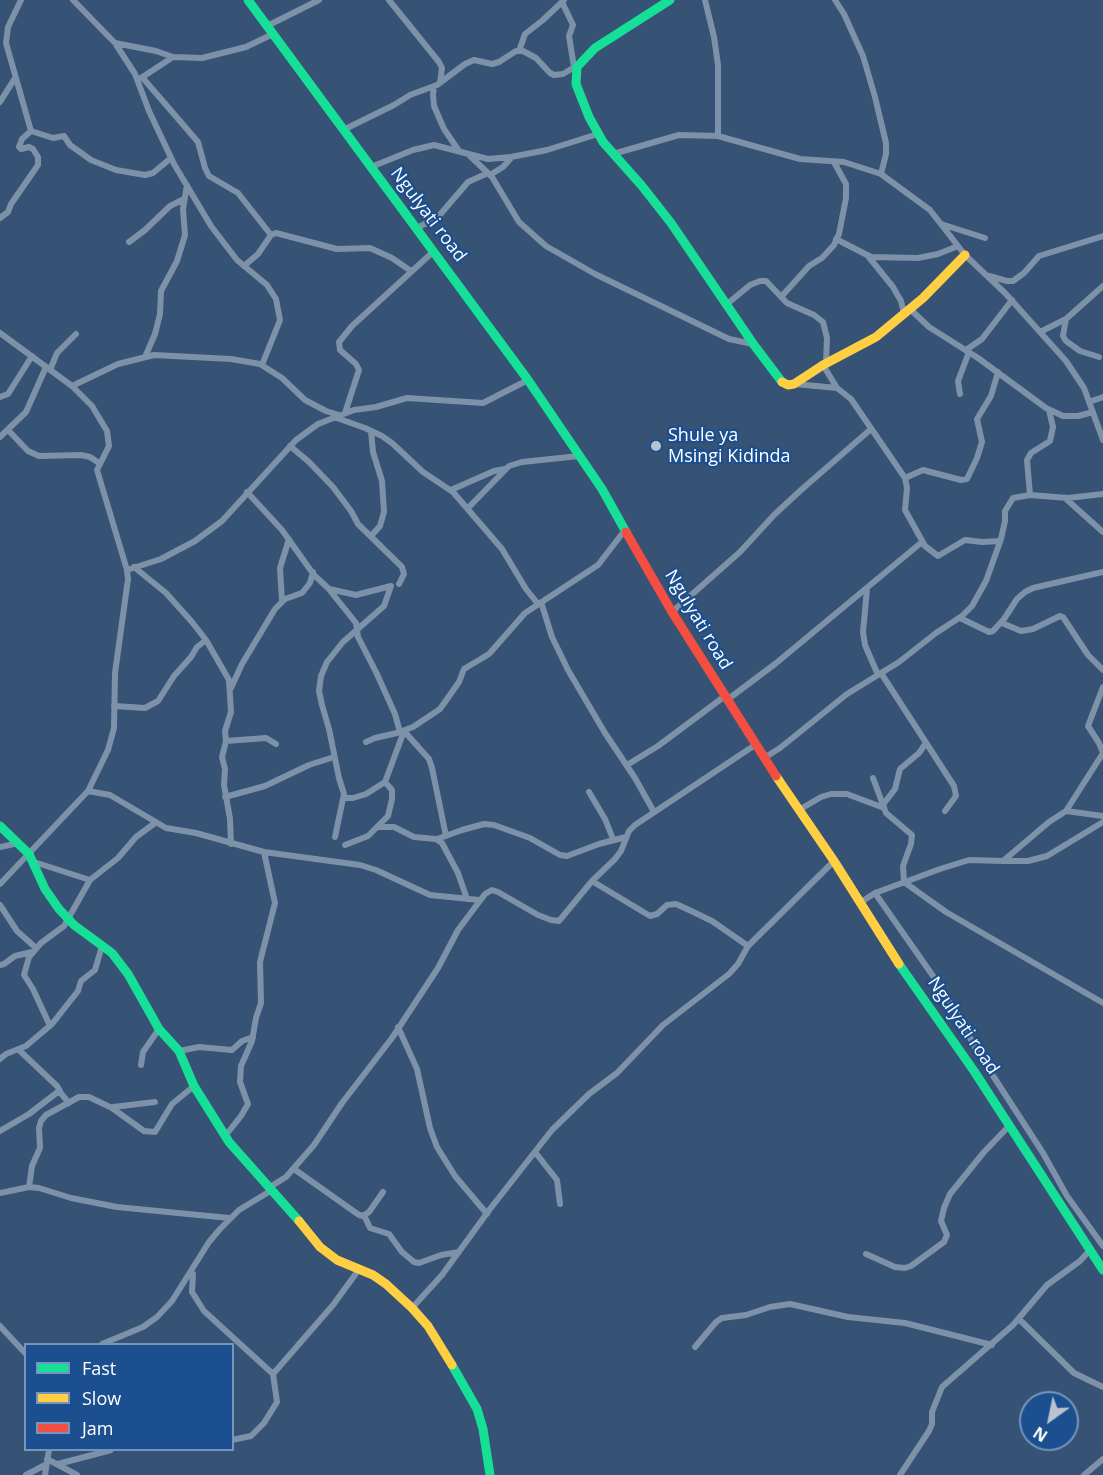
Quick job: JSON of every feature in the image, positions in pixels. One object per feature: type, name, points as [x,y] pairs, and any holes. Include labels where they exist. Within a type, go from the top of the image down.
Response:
[{"type":"street","points":[[21,0],[8,27],[6,42],[31,131]]},
{"type":"street","name":"Ngulyati road","points":[[248,0],[434,250],[528,380],[602,489],[672,612],[755,745],[861,902],[897,961],[974,1071],[1103,1270]]},
{"type":"street","points":[[267,26],[319,0]]},
{"type":"street","points":[[389,0],[442,68],[432,95],[434,106],[444,129],[460,152]]},
{"type":"street","points":[[343,130],[410,95],[437,85],[474,60],[492,64],[519,51],[529,53],[554,75],[563,74],[577,65],[595,48],[670,0]]},
{"type":"street","points":[[705,0],[718,65],[718,136]]},
{"type":"street","points":[[835,0],[849,23],[863,56],[878,106],[886,143],[881,174]]},
{"type":"street","points":[[77,1],[115,44],[140,78],[198,142],[209,176],[238,192],[271,235]]},
{"type":"street","points":[[519,51],[525,34],[562,1],[573,25],[569,36],[577,65],[576,84],[603,142],[671,223],[782,382],[788,385],[837,388]]},
{"type":"street","points":[[115,44],[156,51],[173,57],[202,58],[246,47],[273,34]]},
{"type":"street","points":[[140,78],[173,57]]},
{"type":"street","points":[[0,102],[15,78]]},
{"type":"street","points":[[140,78],[149,111],[171,158],[211,226],[237,260],[267,285],[279,307],[280,320],[262,364]]},
{"type":"street","points":[[31,131],[52,138],[64,136],[70,145],[91,160],[116,170],[145,175],[153,173],[171,158]]},
{"type":"street","points":[[0,218],[9,212],[10,204],[38,165],[38,157],[33,149],[19,147],[22,139],[31,131]]},
{"type":"street","points":[[371,167],[413,150],[434,145],[488,159],[512,157],[576,142],[598,134]]},
{"type":"street","points":[[614,154],[634,146],[679,135],[718,136],[800,159],[844,162],[881,174],[930,210],[965,255],[1042,332],[1084,388],[1103,440]]},
{"type":"street","points":[[468,154],[489,174],[519,222],[546,246],[595,274],[729,339],[754,345]]},
{"type":"street","points":[[417,228],[438,217],[468,182],[503,167],[512,157]]},
{"type":"street","points":[[781,297],[809,266],[822,258],[836,240],[844,215],[846,184],[834,162]]},
{"type":"street","points":[[145,357],[155,334],[160,314],[160,291],[177,261],[185,235],[183,209],[187,185]]},
{"type":"street","points":[[129,242],[170,206],[184,198]]},
{"type":"street","points":[[941,224],[985,238]]},
{"type":"street","points":[[244,266],[258,254],[271,235],[276,233],[337,249],[370,248],[392,258],[411,271]]},
{"type":"street","points":[[985,274],[1013,281],[1024,273],[1039,256],[1103,236]]},
{"type":"street","points":[[836,240],[867,255],[918,258],[938,254],[958,246]]},
{"type":"street","points":[[340,415],[359,370],[356,364],[340,350],[339,342],[352,326],[434,250]]},
{"type":"street","points":[[867,255],[893,287],[907,311],[998,372],[1031,399],[1063,416],[1078,416],[1093,412]]},
{"type":"street","points":[[794,384],[824,364],[876,337],[907,311],[965,255]]},
{"type":"street","points":[[727,304],[750,285],[766,281],[787,303],[814,315],[823,322],[827,338],[824,364],[837,388],[851,399],[905,478],[908,488],[905,510],[922,542],[930,551],[938,556],[965,540],[1000,541]]},
{"type":"street","points":[[1042,332],[1066,319],[1103,286]]},
{"type":"street","points":[[960,394],[958,381],[967,351],[982,339],[1012,300]]},
{"type":"street","points":[[1066,319],[1063,336],[1066,341],[1080,351],[1099,357]]},
{"type":"street","points":[[0,333],[72,386],[92,406],[107,431],[109,446],[97,470],[131,569],[115,673],[114,728],[108,750],[88,791],[31,858],[0,884]]},
{"type":"street","points":[[0,437],[26,412],[57,353],[76,334]]},
{"type":"street","points":[[72,386],[118,364],[154,355],[204,356],[248,361],[262,364],[314,406],[340,415],[392,443],[423,472],[451,490],[502,549],[526,589],[539,603],[568,670],[654,812]]},
{"type":"street","points":[[0,397],[8,394],[32,356]]},
{"type":"street","points":[[905,478],[923,470],[961,480],[967,479],[982,442],[977,419],[991,396],[998,372]]},
{"type":"street","points":[[131,569],[161,559],[195,541],[222,521],[290,446],[301,435],[318,424],[340,415],[407,398],[483,403],[528,380]]},
{"type":"street","points":[[1089,402],[1103,397]]},
{"type":"street","points":[[1030,495],[1027,460],[1031,453],[1050,441],[1053,428],[1049,410]]},
{"type":"street","points":[[672,612],[740,552],[801,490],[871,429]]},
{"type":"street","points":[[8,430],[28,450],[39,456],[81,455],[90,457],[99,463]]},
{"type":"street","points":[[371,431],[373,452],[382,481],[384,513],[380,526],[371,536]]},
{"type":"street","points":[[290,446],[328,482],[351,511],[358,524],[402,567],[404,574],[399,584]]},
{"type":"street","points":[[451,490],[494,471],[522,462],[579,456]]},
{"type":"street","points":[[468,508],[505,469]]},
{"type":"street","points":[[247,492],[290,539],[313,572],[356,623],[358,637],[370,658],[402,732],[429,759],[446,836]]},
{"type":"street","points":[[764,758],[780,748],[847,694],[960,618],[978,596],[1000,541],[1005,512],[1013,498],[1030,495],[1065,498],[1089,497],[1103,494]]},
{"type":"street","points":[[1065,498],[1103,532]]},
{"type":"street","points":[[366,742],[402,732],[421,723],[440,709],[459,682],[464,669],[489,654],[525,613],[598,565],[625,530]]},
{"type":"street","points":[[282,601],[280,568],[290,539]]},
{"type":"street","points":[[627,765],[775,664],[922,542]]},
{"type":"street","points":[[131,569],[166,593],[206,640],[229,680],[231,712],[225,731],[226,741],[222,757],[231,844]]},
{"type":"street","points":[[230,691],[242,664],[269,618],[282,601],[302,593],[310,583],[313,572]]},
{"type":"street","points":[[960,618],[989,632],[993,631],[1002,623],[1017,599],[1033,588],[1103,572]]},
{"type":"street","points":[[328,587],[341,593],[356,595],[391,586],[384,606],[334,651],[321,676],[319,691],[339,778],[344,789],[335,837]]},
{"type":"street","points":[[867,589],[863,632],[865,645],[879,674],[954,786],[956,793],[945,811]]},
{"type":"street","points":[[1002,623],[1022,631],[1033,629],[1060,616],[1063,617],[1088,655],[1103,670]]},
{"type":"street","points":[[114,706],[145,708],[158,701],[174,676],[197,647],[206,640]]},
{"type":"street","points":[[1004,861],[1066,811],[1103,753],[1099,742],[1088,726],[1103,687]]},
{"type":"street","points":[[344,798],[366,794],[385,782],[402,732]]},
{"type":"street","points":[[226,741],[266,738],[276,744]]},
{"type":"street","points":[[883,807],[896,789],[900,768],[919,753],[926,743]]},
{"type":"street","points":[[107,1343],[143,1327],[158,1317],[172,1301],[209,1242],[229,1218],[294,1169],[314,1145],[398,1028],[479,900],[492,890],[547,919],[559,921],[592,881],[615,859],[634,825],[755,745]]},
{"type":"street","points":[[225,797],[265,786],[309,765],[334,757]]},
{"type":"street","points":[[873,778],[883,807],[891,819],[907,828],[912,835],[903,866],[904,882]]},
{"type":"street","points":[[345,845],[368,836],[387,816],[392,790],[385,782]]},
{"type":"street","points":[[88,791],[110,795],[155,824],[166,828],[196,832],[264,852],[360,865],[430,895],[479,900]]},
{"type":"street","points":[[589,792],[606,819],[613,840]]},
{"type":"street","points":[[799,810],[831,794],[847,794],[883,807]]},
{"type":"street","points":[[1066,811],[1103,816]]},
{"type":"street","points":[[861,902],[876,893],[904,882],[969,860],[1028,861],[1047,856],[1103,822]]},
{"type":"street","points":[[0,965],[15,956],[34,950],[57,933],[69,919],[90,880],[118,858],[136,837],[155,824]]},
{"type":"street","points":[[377,827],[394,827],[414,837],[437,839],[484,824],[494,825],[530,838],[560,855],[567,856],[626,837]]},
{"type":"street","points":[[0,826],[19,843],[31,858],[45,890],[69,919],[112,953],[128,974],[159,1029],[180,1051],[194,1086],[225,1136],[320,1247],[337,1260],[360,1268],[386,1284],[428,1326],[477,1409],[483,1429],[490,1475]]},
{"type":"street","points":[[437,839],[447,849],[465,888],[467,899]]},
{"type":"street","points":[[0,847],[19,843]]},
{"type":"street","points":[[225,1136],[248,1104],[240,1082],[241,1066],[253,1037],[261,1003],[260,962],[274,903],[264,852]]},
{"type":"street","points":[[31,858],[90,880]]},
{"type":"street","points":[[412,1308],[442,1275],[552,1130],[589,1094],[617,1073],[663,1025],[729,974],[738,964],[748,946],[834,861]]},
{"type":"street","points":[[592,881],[650,916],[657,914],[668,905],[676,904],[712,921],[748,946]]},
{"type":"street","points":[[904,882],[946,912],[1103,1003]]},
{"type":"street","points":[[876,893],[940,986],[977,1051],[1043,1153],[1067,1196],[1103,1246]]},
{"type":"street","points":[[0,905],[17,931],[34,950]]},
{"type":"street","points":[[0,1059],[26,1046],[50,1026],[78,991],[81,981],[95,970],[102,946]]},
{"type":"street","points":[[34,950],[26,964],[24,975],[33,988],[50,1026]]},
{"type":"street","points":[[398,1028],[417,1070],[430,1128],[437,1147],[455,1176],[487,1214]]},
{"type":"street","points":[[141,1065],[143,1052],[159,1029]]},
{"type":"street","points":[[180,1051],[199,1047],[232,1050],[242,1041],[253,1037]]},
{"type":"street","points":[[19,1050],[57,1086],[69,1103]]},
{"type":"street","points":[[29,1187],[32,1166],[40,1148],[41,1121],[46,1115],[79,1097],[89,1097],[112,1108],[144,1131],[155,1132],[168,1110],[194,1086]]},
{"type":"street","points":[[0,1131],[29,1114],[60,1091]]},
{"type":"street","points":[[112,1108],[155,1102]]},
{"type":"street","points":[[866,1254],[895,1267],[905,1268],[944,1242],[947,1235],[941,1221],[950,1194],[984,1152],[1009,1126]]},
{"type":"street","points":[[535,1152],[557,1180],[560,1204]]},
{"type":"street","points":[[294,1169],[359,1215],[364,1215]]},
{"type":"street","points":[[0,1193],[29,1187],[39,1188],[71,1198],[117,1207],[229,1218]]},
{"type":"street","points":[[364,1215],[383,1192]]},
{"type":"street","points":[[364,1215],[370,1228],[390,1234],[402,1252],[414,1262],[419,1263],[441,1255],[459,1252]]},
{"type":"street","points":[[900,1475],[929,1431],[932,1412],[942,1387],[1019,1319],[1047,1285],[1090,1250]]},
{"type":"street","points":[[273,1374],[333,1305],[360,1268]]},
{"type":"street","points":[[193,1270],[190,1285],[204,1311],[273,1374],[277,1394],[276,1407],[251,1436],[234,1440]]},
{"type":"street","points":[[695,1347],[722,1318],[746,1315],[770,1307],[790,1304],[839,1316],[905,1323],[992,1345]]},
{"type":"street","points":[[1019,1319],[1074,1373],[1103,1388]]},
{"type":"street","points":[[0,1326],[24,1352]]},
{"type":"street","points":[[45,1475],[49,1451]]},
{"type":"street","points":[[58,1464],[104,1451]]},
{"type":"street","points":[[1084,1475],[1103,1459]]},
{"type":"street","points":[[26,1475],[46,1462],[58,1464],[77,1475]]},
{"type":"traffic: fast","points":[[248,0],[528,380],[602,489],[626,532]]},
{"type":"traffic: fast","points":[[670,0],[595,48],[577,67],[576,84],[589,117],[603,142],[671,223],[782,382]]},
{"type":"traffic: fast","points":[[0,826],[29,854],[45,889],[59,909],[74,925],[112,953],[128,974],[159,1029],[179,1051],[194,1086],[229,1142],[299,1221]]},
{"type":"traffic: fast","points":[[899,964],[974,1071],[1103,1270]]},
{"type":"traffic: fast","points":[[452,1365],[477,1409],[483,1429],[490,1475]]},
{"type":"traffic: slow","points":[[782,382],[788,385],[794,384],[823,365],[876,337],[923,298],[965,255]]},
{"type":"traffic: slow","points":[[776,776],[834,861],[899,964]]},
{"type":"traffic: slow","points":[[299,1221],[320,1247],[337,1260],[373,1275],[412,1308],[428,1326],[452,1365]]},
{"type":"traffic: jam","points":[[626,532],[672,612],[776,776]]},
{"type":"place","name":"Shule ya Msingi Kidinda","points":[[656,446]]}]
